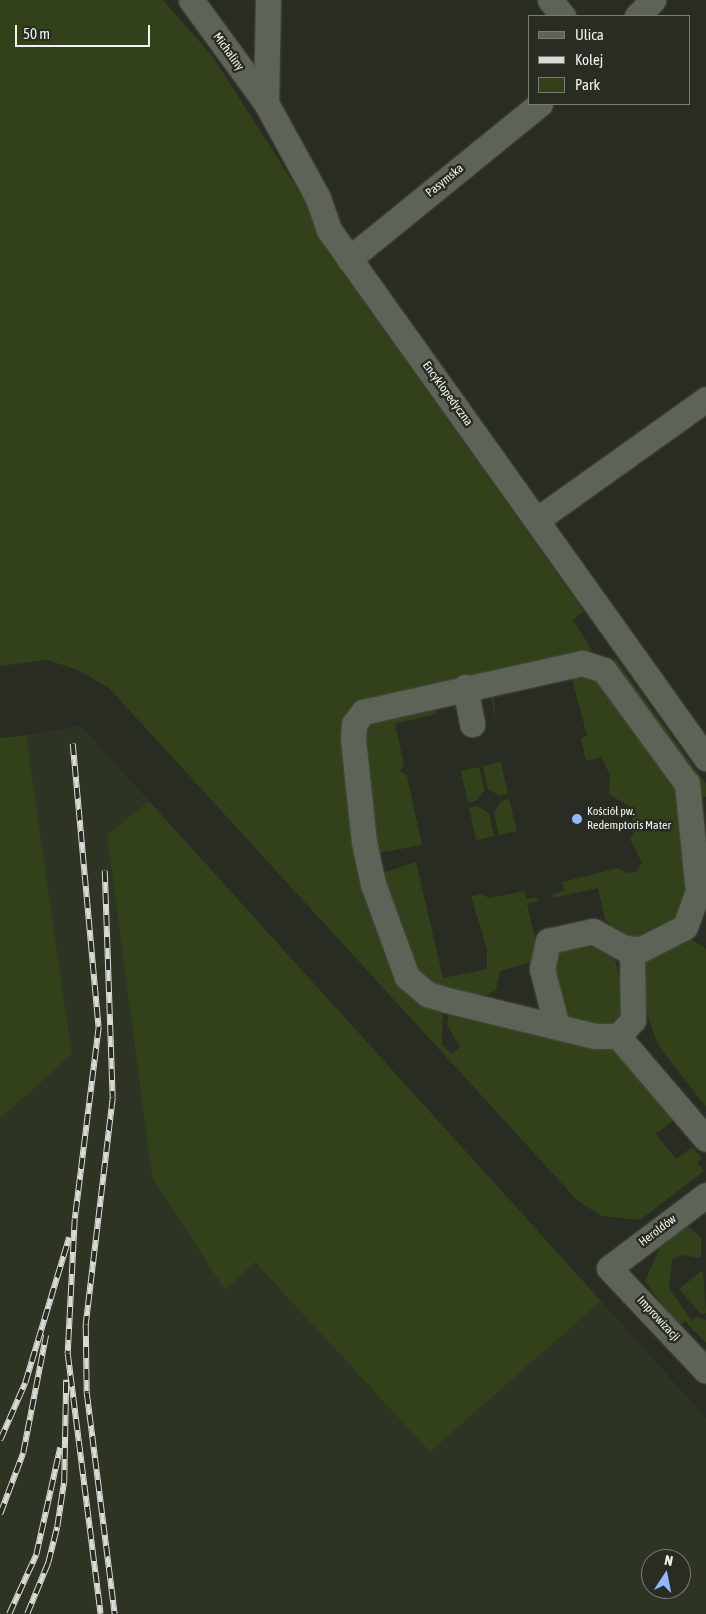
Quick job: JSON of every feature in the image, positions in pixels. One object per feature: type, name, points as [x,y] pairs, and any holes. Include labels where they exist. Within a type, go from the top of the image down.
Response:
[{"type":"street","name":"Michaliny","points":[[190,0],[266,103]]},
{"type":"street","name":"Encyklopedyczna","points":[[268,0],[266,103],[318,198],[329,230],[538,519],[706,758]]},
{"type":"street","points":[[550,0],[562,15]]},
{"type":"street","points":[[637,15],[653,0]]},
{"type":"street","name":"Pasymska","points":[[349,259],[539,105]]},
{"type":"street","points":[[538,519],[706,399]]},
{"type":"street","points":[[597,665],[622,641]]},
{"type":"street","points":[[557,1027],[541,962],[548,941],[593,931],[624,948],[638,949],[679,932],[693,913],[698,892],[691,800],[682,776],[597,665],[582,663],[377,705],[363,712],[354,724],[364,842],[373,884],[402,970],[420,989],[557,1027],[595,1036],[626,1028]]},
{"type":"street","points":[[465,687],[472,724]]},
{"type":"street","points":[[638,949],[630,963],[626,1028],[706,1118]]},
{"type":"street","points":[[643,1049],[706,1139]]},
{"type":"street","name":"Heroldów","points":[[609,1268],[706,1194]]},
{"type":"street","name":"Improwizacji","points":[[609,1268],[706,1371]]},
{"type":"shaded area","points":[[81,726],[149,801],[107,835],[152,1177],[225,1289],[255,1262],[430,1452],[601,1301],[706,1418],[706,1614],[0,1614],[0,1119],[72,1054],[26,735]]},
{"type":"green space","points":[[0,0],[163,0],[213,57],[317,220],[324,246],[584,611],[573,620],[592,650],[356,708],[393,964],[443,1011],[442,1045],[452,1054],[460,1047],[447,1025],[449,1012],[613,1048],[679,1116],[656,1134],[676,1159],[692,1147],[702,1158],[697,1163],[704,1171],[640,1220],[601,1216],[577,1200],[109,688],[78,670],[47,660],[0,666]]},
{"type":"green space","points":[[614,657],[706,784],[706,797],[700,797],[615,667]]},
{"type":"green space","points":[[582,672],[602,680],[681,793],[690,892],[681,921],[666,931],[633,938],[618,934],[605,919],[598,888],[553,898],[552,894],[564,891],[562,882],[618,868],[627,873],[637,871],[642,863],[630,839],[635,831],[630,807],[609,794],[610,775],[601,757],[586,761],[581,738],[587,736],[572,679],[578,676],[580,680],[580,675],[493,694],[496,721],[490,692]]},
{"type":"green space","points":[[433,701],[436,714],[395,724],[404,764],[400,771],[407,776],[422,845],[379,853],[362,735],[365,725]]},
{"type":"green space","points":[[26,735],[72,1054],[0,1119],[0,738]]},
{"type":"green space","points":[[501,762],[508,794],[500,796],[488,789],[483,766]]},
{"type":"green space","points":[[479,767],[484,790],[476,801],[468,803],[461,771]]},
{"type":"green space","points":[[509,799],[517,831],[499,835],[494,812],[501,801]]},
{"type":"green space","points":[[149,801],[601,1301],[430,1452],[255,1262],[225,1290],[152,1177],[107,835]]},
{"type":"green space","points":[[477,806],[489,813],[494,836],[476,840],[469,808]]},
{"type":"green space","points":[[416,862],[443,978],[487,969],[487,949],[471,896],[481,894],[489,898],[524,891],[526,899],[537,897],[538,901],[527,904],[538,952],[533,962],[500,971],[496,990],[481,999],[419,979],[382,873]]},
{"type":"green space","points":[[690,938],[706,949],[706,1107],[658,1045],[641,996],[643,961]]},
{"type":"green space","points":[[588,942],[613,953],[624,993],[619,1018],[607,1028],[569,1022],[548,952]]},
{"type":"green space","points":[[687,1225],[701,1238],[701,1258],[681,1255],[672,1260],[669,1288],[692,1321],[696,1317],[706,1320],[706,1343],[685,1321],[678,1327],[645,1281],[660,1247]]},
{"type":"green space","points":[[703,1270],[706,1313],[701,1314],[679,1289]]},
{"type":"railway","points":[[73,744],[99,1027],[75,1219],[68,1354],[101,1614]]},
{"type":"railway","points":[[105,871],[113,1098],[86,1325],[87,1393],[115,1614]]},
{"type":"railway","points":[[0,1440],[25,1383],[69,1237]]},
{"type":"railway","points":[[0,1514],[23,1453],[46,1335]]},
{"type":"railway","points":[[27,1614],[48,1563],[57,1527],[64,1481],[66,1380]]},
{"type":"railway","points":[[9,1614],[36,1555],[60,1448]]},
{"type":"place","name":"Kościół pw. Redemptoris Mater","points":[[577,819]]}]
